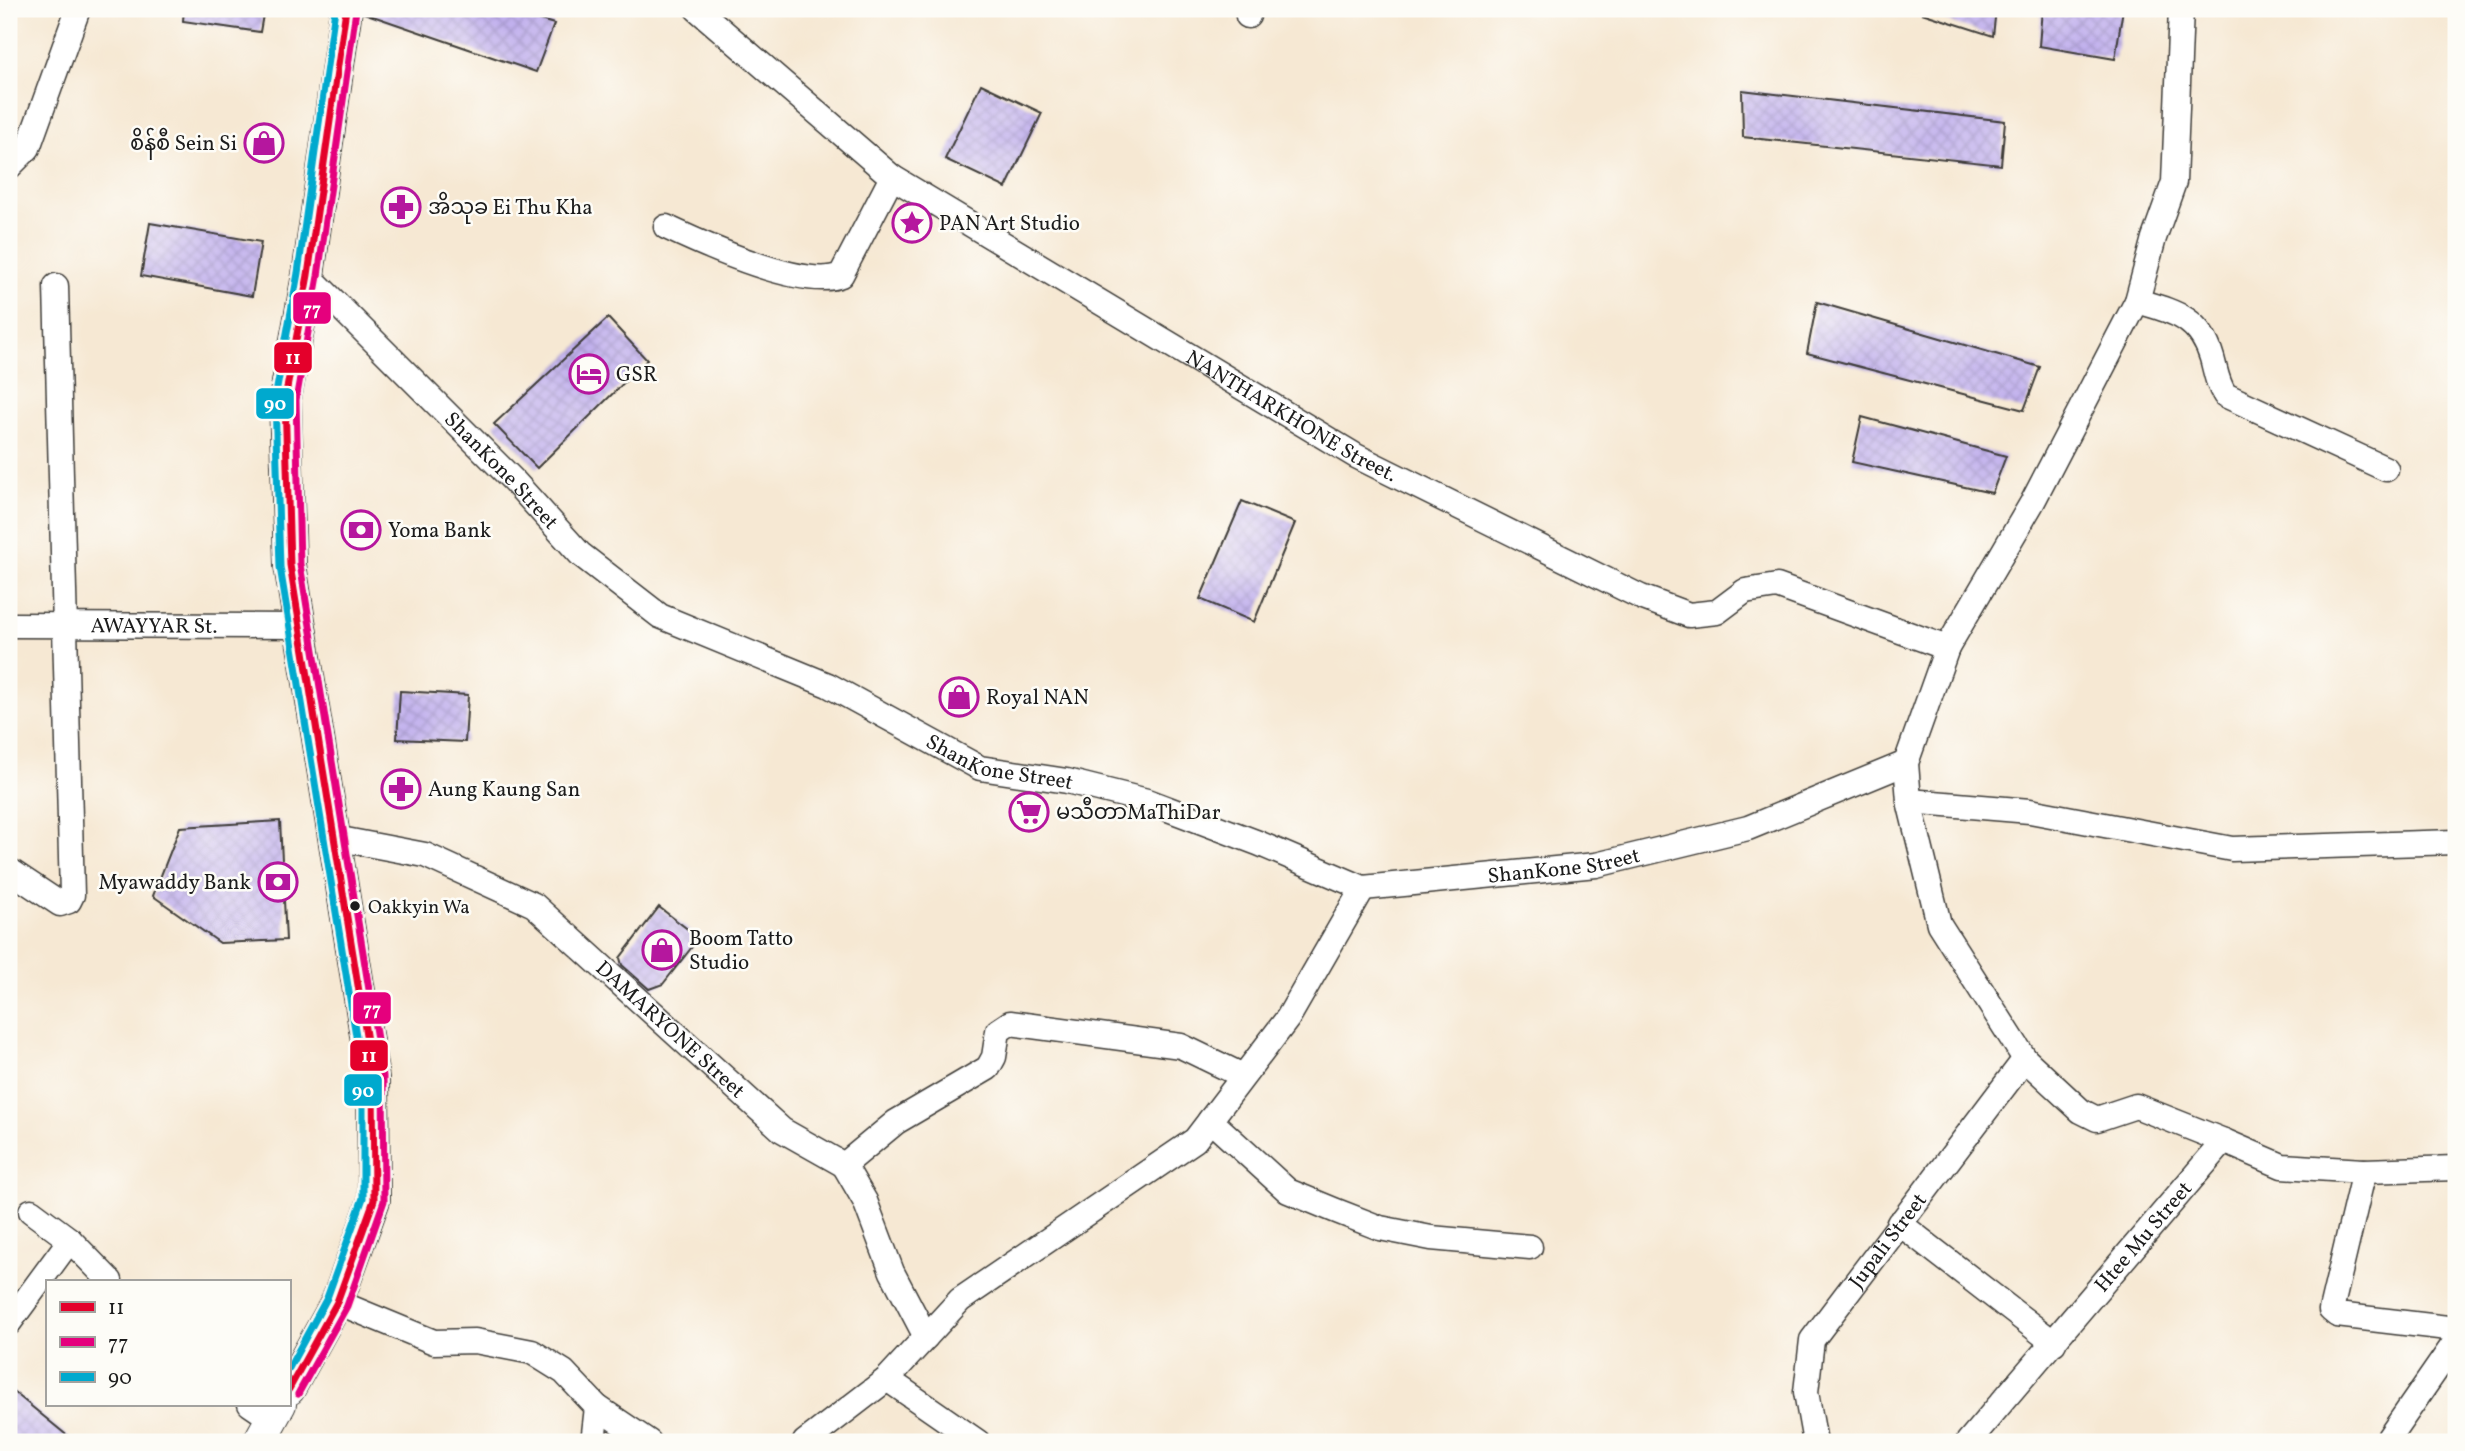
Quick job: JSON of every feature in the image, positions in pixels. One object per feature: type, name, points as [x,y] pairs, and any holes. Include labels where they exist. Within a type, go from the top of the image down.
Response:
[{"type":"main road","points":[[290,1387],[337,1302],[374,1200],[373,1078],[290,565],[285,399],[308,275],[346,9]]},
{"type":"street","points":[[9,167],[27,148],[78,9]]},
{"type":"street","name":"NANTHARKHONE Street.","points":[[698,9],[892,177],[1356,456],[1641,597],[1689,615],[1717,612],[1745,591],[1777,586],[1947,649]]},
{"type":"street","points":[[2181,9],[2174,182],[2154,238],[2137,301],[2032,503],[1947,649],[1906,763],[1909,801],[1938,924],[2025,1059],[2081,1111],[2097,1119],[2122,1108],[2136,1106],[2282,1166],[2364,1171],[2456,1168]]},
{"type":"street","points":[[666,227],[727,256],[796,275],[829,280],[841,275],[892,177]]},
{"type":"street","name":"ShanKone Street","points":[[308,275],[514,481],[580,554],[660,616],[828,685],[980,768],[1067,781],[1147,801],[1258,842],[1363,888],[1596,865],[1748,828],[1906,763]]},
{"type":"street","points":[[9,870],[60,904],[69,901],[72,895],[56,286]]},
{"type":"street","points":[[2137,301],[2183,315],[2207,340],[2218,384],[2225,395],[2386,469]]},
{"type":"street","name":"AWAYYAR St.","points":[[9,625],[300,626]]},
{"type":"street","points":[[1909,801],[2030,811],[2232,849],[2456,842]]},
{"type":"street","name":"DAMARYONE Street","points":[[335,838],[425,855],[534,905],[782,1130],[844,1166]]},
{"type":"street","points":[[806,1442],[887,1379],[960,1300],[1195,1140],[1288,1018],[1363,888]]},
{"type":"street","points":[[926,1337],[892,1272],[864,1201],[844,1166],[896,1122],[988,1068],[994,1057],[998,1031],[1010,1023],[1181,1046],[1243,1076]]},
{"type":"street","name":"Jupali Street","points":[[1815,1442],[1806,1392],[1812,1340],[2025,1059]]},
{"type":"street","points":[[1210,1120],[1288,1191],[1334,1210],[1380,1228],[1419,1236],[1530,1247]]},
{"type":"street","name":"Htee Mu Street","points":[[1968,1442],[2224,1141]]},
{"type":"street","points":[[2364,1171],[2331,1310],[2337,1315],[2456,1329]]},
{"type":"street","points":[[31,1211],[71,1240],[109,1280]]},
{"type":"street","points":[[1899,1223],[2054,1343]]},
{"type":"street","points":[[9,1323],[71,1240]]},
{"type":"street","points":[[337,1302],[434,1342],[475,1341],[532,1352],[564,1372],[597,1407],[649,1442]]},
{"type":"street","points":[[2386,1442],[2456,1341]]},
{"type":"street","points":[[887,1379],[978,1442]]},
{"type":"street","points":[[593,1442],[597,1407]]},
{"type":"building","points":[[184,9],[264,9],[260,32],[183,21]]},
{"type":"building","points":[[364,9],[503,9],[554,24],[536,72],[364,13]]},
{"type":"building","points":[[1923,9],[1996,9],[1993,36],[1922,13]]},
{"type":"building","points":[[2042,9],[2123,9],[2115,59],[2039,46]]},
{"type":"building","points":[[981,84],[1042,113],[1006,188],[945,159]]},
{"type":"building","points":[[1742,90],[2005,121],[2001,165],[1743,137]]},
{"type":"building","points":[[150,223],[261,242],[252,296],[141,276]]},
{"type":"building","points":[[1817,302],[2040,367],[2024,410],[1807,353]]},
{"type":"building","points":[[608,318],[647,360],[537,468],[494,424]]},
{"type":"building","points":[[1862,417],[2006,456],[1992,493],[1852,462]]},
{"type":"building","points":[[1242,501],[1295,523],[1254,622],[1200,599]]},
{"type":"building","points":[[400,691],[468,695],[465,742],[397,739]]},
{"type":"building","points":[[280,821],[286,940],[220,943],[153,896],[180,827]]},
{"type":"building","points":[[659,907],[699,938],[663,984],[649,989],[622,965],[620,958]]},
{"type":"building","points":[[9,1388],[75,1442],[9,1442]]},
{"type":"transit line","name":"90","points":[[290,1366],[327,1298],[363,1198],[363,1079],[280,567],[275,399],[298,273],[335,9]]},
{"type":"transit line","name":"11","points":[[290,1387],[337,1302],[374,1200],[373,1078],[290,565],[285,399],[308,275],[346,9]]},
{"type":"transit line","name":"77","points":[[298,1394],[347,1306],[384,1201],[383,1076],[300,564],[296,400],[318,276],[356,10]]},
{"type":"place","name":"စိန်စီ Sein Si","points":[[264,143]]},
{"type":"place","name":"အိသုခ Ei Thu Kha","points":[[401,207]]},
{"type":"place","name":"PAN Art Studio","points":[[912,223]]},
{"type":"place","name":"GSR","points":[[589,374]]},
{"type":"place","name":"Yoma Bank","points":[[361,530]]},
{"type":"place","name":"Royal NAN","points":[[959,697]]},
{"type":"place","name":"Aung Kaung San","points":[[401,789]]},
{"type":"place","name":"မသီတာMaThiDar","points":[[1029,812]]},
{"type":"place","name":"Myawaddy Bank","points":[[278,882]]},
{"type":"place","name":"Oakkyin Wa","points":[[355,906]]},
{"type":"place","name":"Boom Tatto Studio","points":[[662,950]]}]
